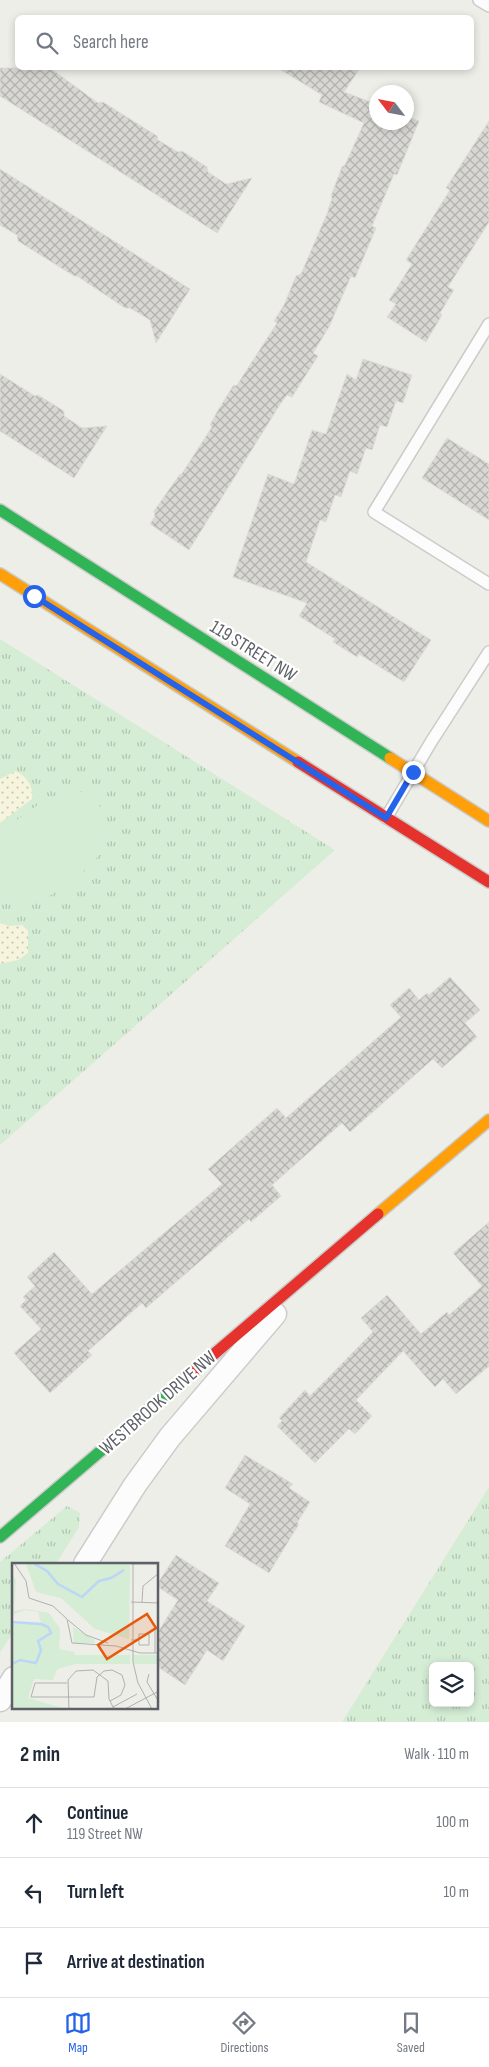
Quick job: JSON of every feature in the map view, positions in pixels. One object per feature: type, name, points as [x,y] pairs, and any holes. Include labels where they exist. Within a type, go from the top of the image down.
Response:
[{"type":"main road","name":"119 STREET NW","points":[[0,510],[489,820]]},
{"type":"main road","points":[[0,574],[489,882]]},
{"type":"main road","name":"WESTBROOK DRIVE NW","points":[[0,1537],[489,1120]]},
{"type":"street","name":"WESTBROOK DRIVE NW","points":[[86,1563],[135,1484],[170,1437],[314,1268]]},
{"type":"street","points":[[0,1700],[12,1681]]},
{"type":"lane","points":[[479,0],[489,6]]},
{"type":"lane","points":[[489,324],[374,512],[489,584]]},
{"type":"lane","points":[[386,818],[489,652]]},
{"type":"green space","points":[[0,639],[335,850],[0,1145]]},
{"type":"green space","points":[[72,791],[85,792],[98,801],[104,820],[106,837],[99,855],[75,880],[51,895],[29,904],[3,902],[0,900],[0,832],[46,799]]},
{"type":"green space","points":[[489,1487],[489,1722],[342,1722]]},
{"type":"green space","points":[[67,1506],[80,1513],[79,1527],[57,1563],[12,1563],[12,1634],[0,1653],[0,1562]]},
{"type":"sand","points":[[16,771],[29,782],[32,790],[32,799],[0,823],[0,779]]},
{"type":"sand","points":[[0,923],[9,926],[22,925],[28,931],[28,953],[18,960],[0,964]]},
{"type":"building","points":[[0,68],[53,70],[98,103],[103,102],[157,136],[158,140],[178,152],[182,151],[207,167],[208,172],[226,184],[252,178],[217,233],[0,96]]},
{"type":"building","points":[[281,70],[359,70],[344,92],[369,101],[369,130],[414,130],[414,119],[419,121],[397,175],[394,174],[372,226],[376,228],[355,278],[351,276],[329,327],[313,353],[318,356],[292,397],[287,395],[281,403],[189,550],[150,524],[155,516],[154,511],[181,475],[212,427],[210,425],[233,386],[237,385],[277,323],[274,321],[284,305],[296,276],[301,274],[329,209],[331,196],[342,167],[345,165],[364,123],[319,102],[322,95]]},
{"type":"building","points":[[489,121],[489,222],[448,287],[454,290],[426,342],[387,317],[396,304],[389,300],[412,264],[406,260],[450,190],[446,188]]},
{"type":"building","points":[[0,169],[190,289],[156,343],[150,320],[130,308],[125,308],[77,276],[74,276],[18,241],[17,235],[0,225]]},
{"type":"building","points":[[363,359],[412,375],[403,403],[396,401],[387,427],[380,425],[372,450],[366,448],[357,474],[350,471],[341,497],[335,495],[326,522],[320,520],[306,562],[431,640],[404,682],[359,654],[357,657],[333,642],[335,639],[299,616],[307,603],[233,577],[268,474],[294,484],[312,430],[326,434],[347,374],[356,380]]},
{"type":"building","points":[[0,374],[35,396],[38,395],[64,411],[64,416],[82,428],[107,426],[74,478],[0,431]]},
{"type":"building","points":[[447,438],[489,464],[489,520],[422,478]]},
{"type":"building","points":[[450,977],[480,1010],[465,1023],[477,1037],[442,1068],[433,1059],[350,1132],[342,1123],[272,1185],[281,1196],[251,1222],[249,1219],[146,1308],[142,1303],[88,1351],[92,1355],[50,1393],[14,1353],[41,1329],[20,1306],[26,1300],[23,1297],[35,1286],[27,1277],[54,1252],[92,1294],[222,1184],[208,1169],[277,1108],[286,1118],[401,1017],[390,1005],[409,988],[419,1000],[427,993],[429,995]]},
{"type":"building","points":[[489,1222],[489,1366],[456,1394],[443,1379],[435,1387],[403,1351],[356,1400],[372,1416],[355,1434],[349,1429],[315,1463],[277,1426],[282,1421],[279,1418],[305,1390],[310,1396],[373,1332],[361,1318],[387,1295],[421,1334],[447,1312],[449,1315],[482,1286],[453,1253]]},
{"type":"building","points":[[245,1455],[293,1484],[289,1488],[310,1502],[269,1573],[225,1546],[250,1504],[225,1488]]},
{"type":"building","points":[[176,1555],[219,1583],[207,1601],[245,1626],[223,1661],[207,1650],[185,1685],[159,1668],[159,1630],[178,1600],[159,1588],[159,1581]]},
{"type":"traffic: fast","points":[[0,510],[390,758]]},
{"type":"traffic: fast","points":[[0,1537],[186,1378]]},
{"type":"traffic: slow","points":[[0,574],[298,762]]},
{"type":"traffic: slow","points":[[390,758],[489,821]]},
{"type":"traffic: slow","points":[[378,1214],[489,1120]]},
{"type":"traffic: jam","points":[[298,762],[489,882]]},
{"type":"traffic: jam","points":[[186,1378],[378,1214]]},
{"type":"route","points":[[34,596],[386,818],[413,772]]}]
